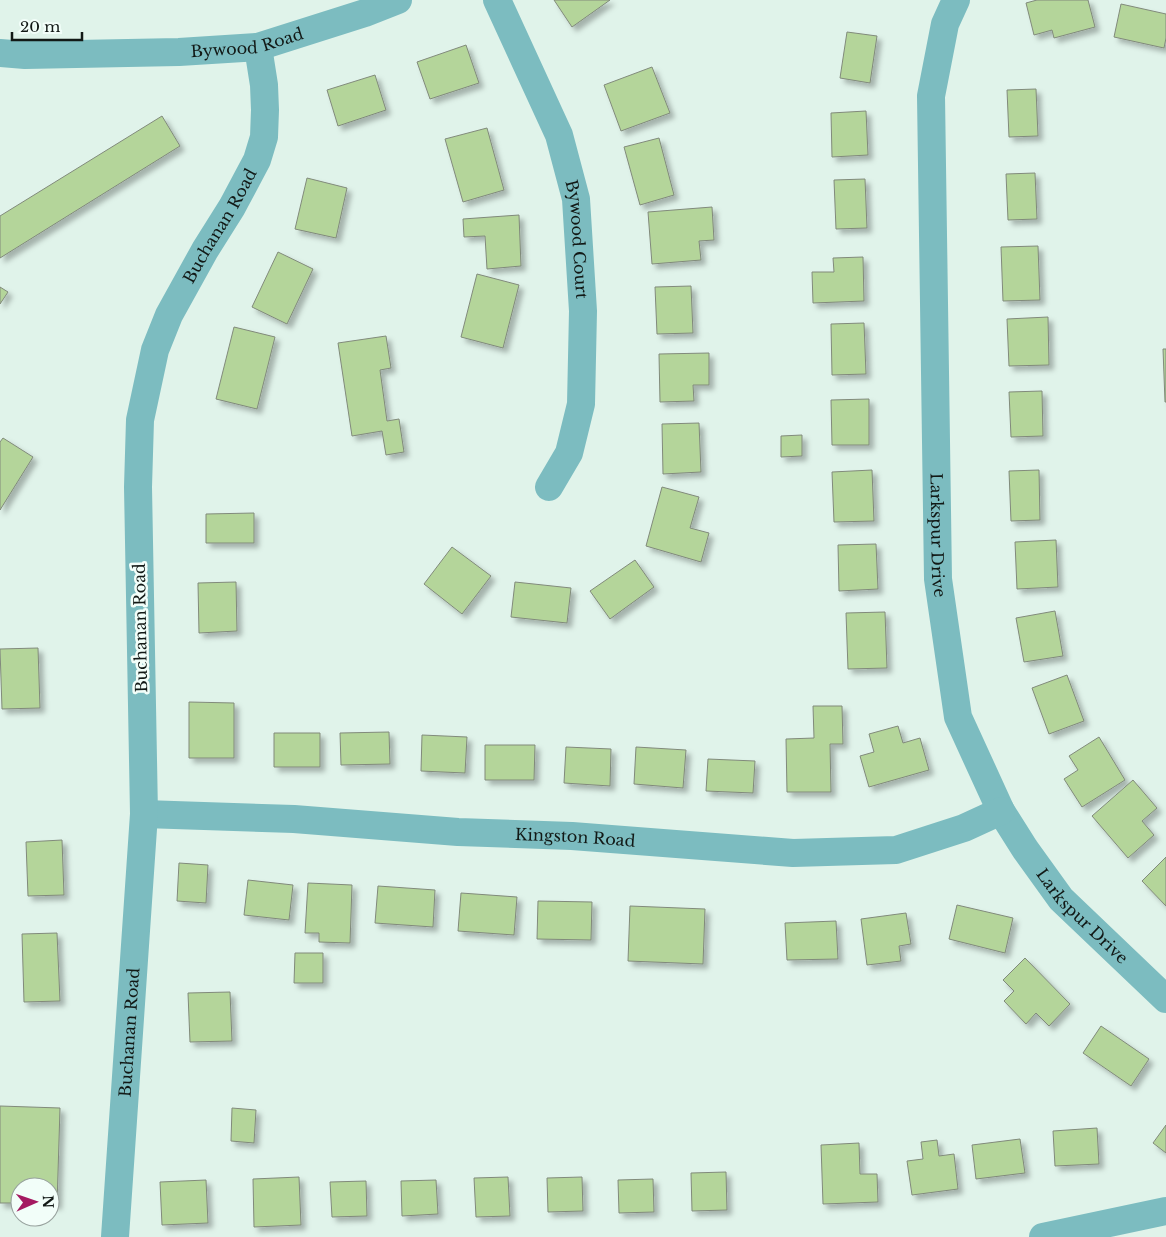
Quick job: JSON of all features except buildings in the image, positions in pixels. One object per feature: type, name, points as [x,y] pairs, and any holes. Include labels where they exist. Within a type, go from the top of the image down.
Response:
[{"type":"street","name":"Bywood Road","points":[[0,53],[26,55],[179,52],[258,47],[365,13],[398,0]]},
{"type":"street","name":"Bywood Court","points":[[497,0],[559,135],[576,199],[583,311],[581,404],[569,453],[549,487]]},
{"type":"street","name":"Larkspur Drive","points":[[956,0],[945,24],[931,96],[938,579],[958,717],[1001,811],[1025,849],[1061,899],[1166,999]]},
{"type":"street","name":"Buchanan Road","points":[[115,1237],[144,814],[138,487],[140,420],[155,350],[169,315],[258,160],[264,137],[265,110],[264,85],[258,47]]},
{"type":"street","name":"Kingston Road","points":[[144,814],[294,819],[458,832],[572,836],[793,853],[896,850],[964,828],[1001,811]]},
{"type":"street","points":[[1043,1237],[1166,1211]]}]
